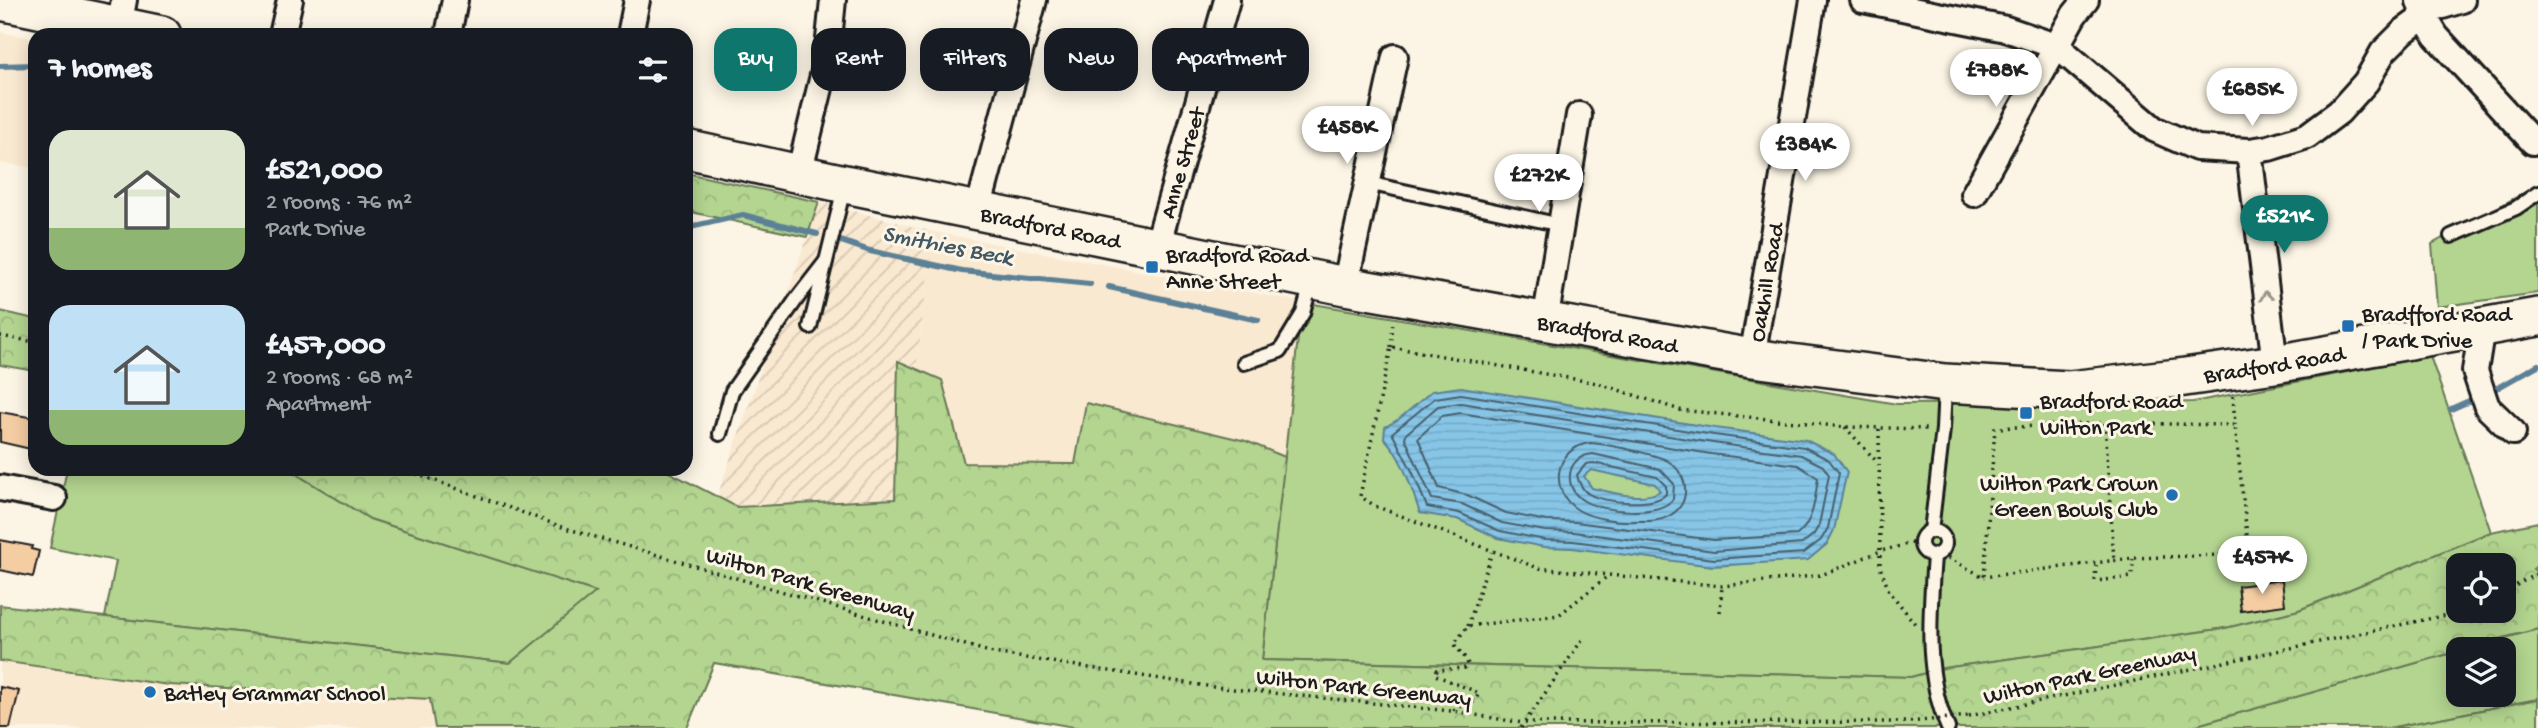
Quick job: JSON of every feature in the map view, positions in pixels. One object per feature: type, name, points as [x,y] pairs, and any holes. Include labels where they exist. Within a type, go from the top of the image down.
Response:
[{"type":"main road","points":[[0,1],[122,13],[149,28]]},
{"type":"main road","name":"Bradford Road","points":[[693,151],[1328,282],[1752,358],[1945,383],[2069,390],[2178,378],[2275,364],[2538,317]]},
{"type":"street","points":[[284,28],[290,0]]},
{"type":"street","points":[[449,28],[455,0]]},
{"type":"street","points":[[631,28],[637,0]]},
{"type":"street","points":[[799,174],[827,59],[833,0]]},
{"type":"street","points":[[978,210],[1034,0]]},
{"type":"street","name":"Anne Street","points":[[1157,247],[1227,0]]},
{"type":"street","name":"Oakhill Road","points":[[1752,358],[1813,0]]},
{"type":"street","points":[[1863,0],[2006,29],[2058,47],[2154,129],[2197,148],[2249,151],[2269,148],[2307,136],[2339,112],[2366,82],[2383,52],[2404,31],[2421,8]]},
{"type":"street","points":[[2421,8],[2436,8],[2462,0]]},
{"type":"street","points":[[1974,194],[2058,47],[2074,5]]},
{"type":"street","points":[[2421,8],[2436,36],[2535,150]]},
{"type":"street","points":[[1328,282],[1367,183],[1395,57]]},
{"type":"street","points":[[1545,322],[1579,115]]},
{"type":"street","points":[[2249,151],[2275,364]]},
{"type":"street","points":[[2482,327],[2475,371],[2487,407],[2513,432]]},
{"type":"street","points":[[0,488],[54,498]]},
{"type":"lane","points":[[1367,183],[1560,225]]},
{"type":"lane","points":[[810,327],[845,184]]},
{"type":"lane","points":[[2451,236],[2516,208],[2538,193]]},
{"type":"lane","points":[[720,434],[732,391],[826,261]]},
{"type":"lane","points":[[1244,363],[1280,351],[1303,313],[1328,282]]},
{"type":"lane","points":[[1931,531],[1945,383]]},
{"type":"lane","points":[[1937,555],[1924,551],[1921,541],[1925,534],[1931,531],[1938,531],[1946,540],[1945,548],[1937,555],[1929,636],[1939,708],[1948,728]]},
{"type":"path","points":[[0,336],[28,341]]},
{"type":"path","points":[[1921,541],[1881,551],[1821,575],[1722,586],[1538,568],[1375,506],[1360,496],[1391,347],[1597,383],[1680,410],[1845,427],[1942,429]]},
{"type":"path","points":[[2105,423],[2114,562]]},
{"type":"path","points":[[1937,555],[1984,577],[2096,565],[2133,558],[2249,554],[2235,425],[2105,423],[1995,428],[1984,577]]},
{"type":"path","points":[[1845,427],[1879,465]]},
{"type":"path","points":[[1879,429],[1880,567],[1889,591],[1909,620],[1929,636]]},
{"type":"path","name":"Wilton Park Greenway","points":[[423,476],[565,527],[993,653],[1213,687],[1451,711],[1522,725],[1910,722],[1969,716],[2446,615]]},
{"type":"path","points":[[1451,711],[1475,701],[1479,693],[1435,675],[1437,670],[1465,668],[1468,664],[1454,644],[1468,625],[1492,552]]},
{"type":"path","points":[[2096,565],[2095,581],[2132,577],[2133,558]]},
{"type":"path","points":[[2516,585],[2538,573]]},
{"type":"path","points":[[1468,625],[1559,615],[1609,575]]},
{"type":"path","points":[[1720,612],[1722,586]]},
{"type":"path","points":[[1522,725],[1582,639]]},
{"type":"path","points":[[1522,725],[1547,724],[1553,728]]},
{"type":"path","points":[[2525,728],[2538,726]]},
{"type":"shaded area","points":[[0,32],[28,38],[28,167],[0,163]]},
{"type":"shaded area","points":[[819,202],[934,232],[916,369],[898,362],[895,499],[737,507],[717,497]]},
{"type":"shaded area","points":[[934,232],[1302,302],[1285,457],[1246,441],[1086,403],[1075,464],[964,463],[942,380],[916,369]]},
{"type":"shaded area","name":"Batley Grammar School","points":[[0,661],[169,685],[430,699],[435,728],[0,728]]},
{"type":"green space","points":[[693,175],[819,202],[807,237],[693,213]]},
{"type":"green space","points":[[2538,185],[2538,293],[2437,307],[2432,244]]},
{"type":"green space","points":[[1302,302],[1897,404],[2193,402],[2430,356],[2491,532],[2299,610],[2226,628],[1944,668],[1911,677],[1262,660]]},
{"type":"green space","points":[[0,311],[28,317],[28,370],[0,365]]},
{"type":"green space","points":[[898,361],[942,380],[964,463],[1075,464],[1086,403],[1246,441],[1285,457],[1262,660],[1911,677],[1944,668],[2226,628],[2299,610],[2491,532],[2538,522],[2538,565],[2533,569],[2538,573],[2538,629],[2506,637],[2446,637],[2446,655],[2186,728],[1079,728],[714,663],[687,728],[435,728],[430,699],[169,685],[0,661],[0,605],[510,663],[596,592],[370,519],[299,476],[677,476],[737,507],[895,499]]},
{"type":"green space","points":[[65,476],[299,476],[370,519],[597,592],[510,663],[105,617],[116,561],[50,548]]},
{"type":"green space","points":[[2538,629],[2538,699],[2516,703],[2516,637],[2509,637]]},
{"type":"green space","points":[[2446,655],[2446,707],[2497,707],[2389,728],[2186,728]]},
{"type":"green space","points":[[2538,699],[2538,728],[2389,728],[2497,707],[2516,707],[2516,703]]},
{"type":"water","points":[[1461,387],[1806,440],[1834,454],[1847,472],[1834,530],[1827,544],[1808,560],[1713,566],[1572,548],[1544,547],[1498,538],[1457,519],[1420,513],[1401,463],[1384,438],[1385,427],[1399,419],[1432,391]],"holes":[[[1591,470],[1655,484],[1660,491],[1645,496],[1627,495],[1592,488],[1584,476]]]},
{"type":"building","points":[[0,412],[28,417],[28,448],[0,442]]},
{"type":"building","points":[[0,540],[32,546],[31,549],[39,551],[33,577],[0,570]]},
{"type":"building","points":[[2282,580],[2285,605],[2241,611],[2238,586]]},
{"type":"building","points":[[0,687],[19,691],[10,728],[0,728]]},
{"type":"waterway","points":[[0,66],[28,65]]},
{"type":"waterway","points":[[693,226],[743,215],[817,234]]},
{"type":"waterway","name":"Smithies Beck","points":[[841,241],[870,251],[962,271],[1090,284]]},
{"type":"waterway","name":"Smithies Beck","points":[[1109,287],[1258,320]]},
{"type":"waterway","name":"Smithies Beck","points":[[2497,388],[2538,365]]},
{"type":"waterway","name":"Smithies Beck","points":[[2451,409],[2469,401]]},
{"type":"place","name":"Bradford Road Anne Street","points":[[1152,267]]},
{"type":"place","name":"Bradfford Road / Park Drive","points":[[2348,326]]},
{"type":"place","name":"Bradford Road Wilton Park","points":[[2026,413]]},
{"type":"place","name":"Wilton Park Crown Green Bowls Club","points":[[2172,495]]},
{"type":"place","name":"Batley Grammar School","points":[[150,692]]}]
